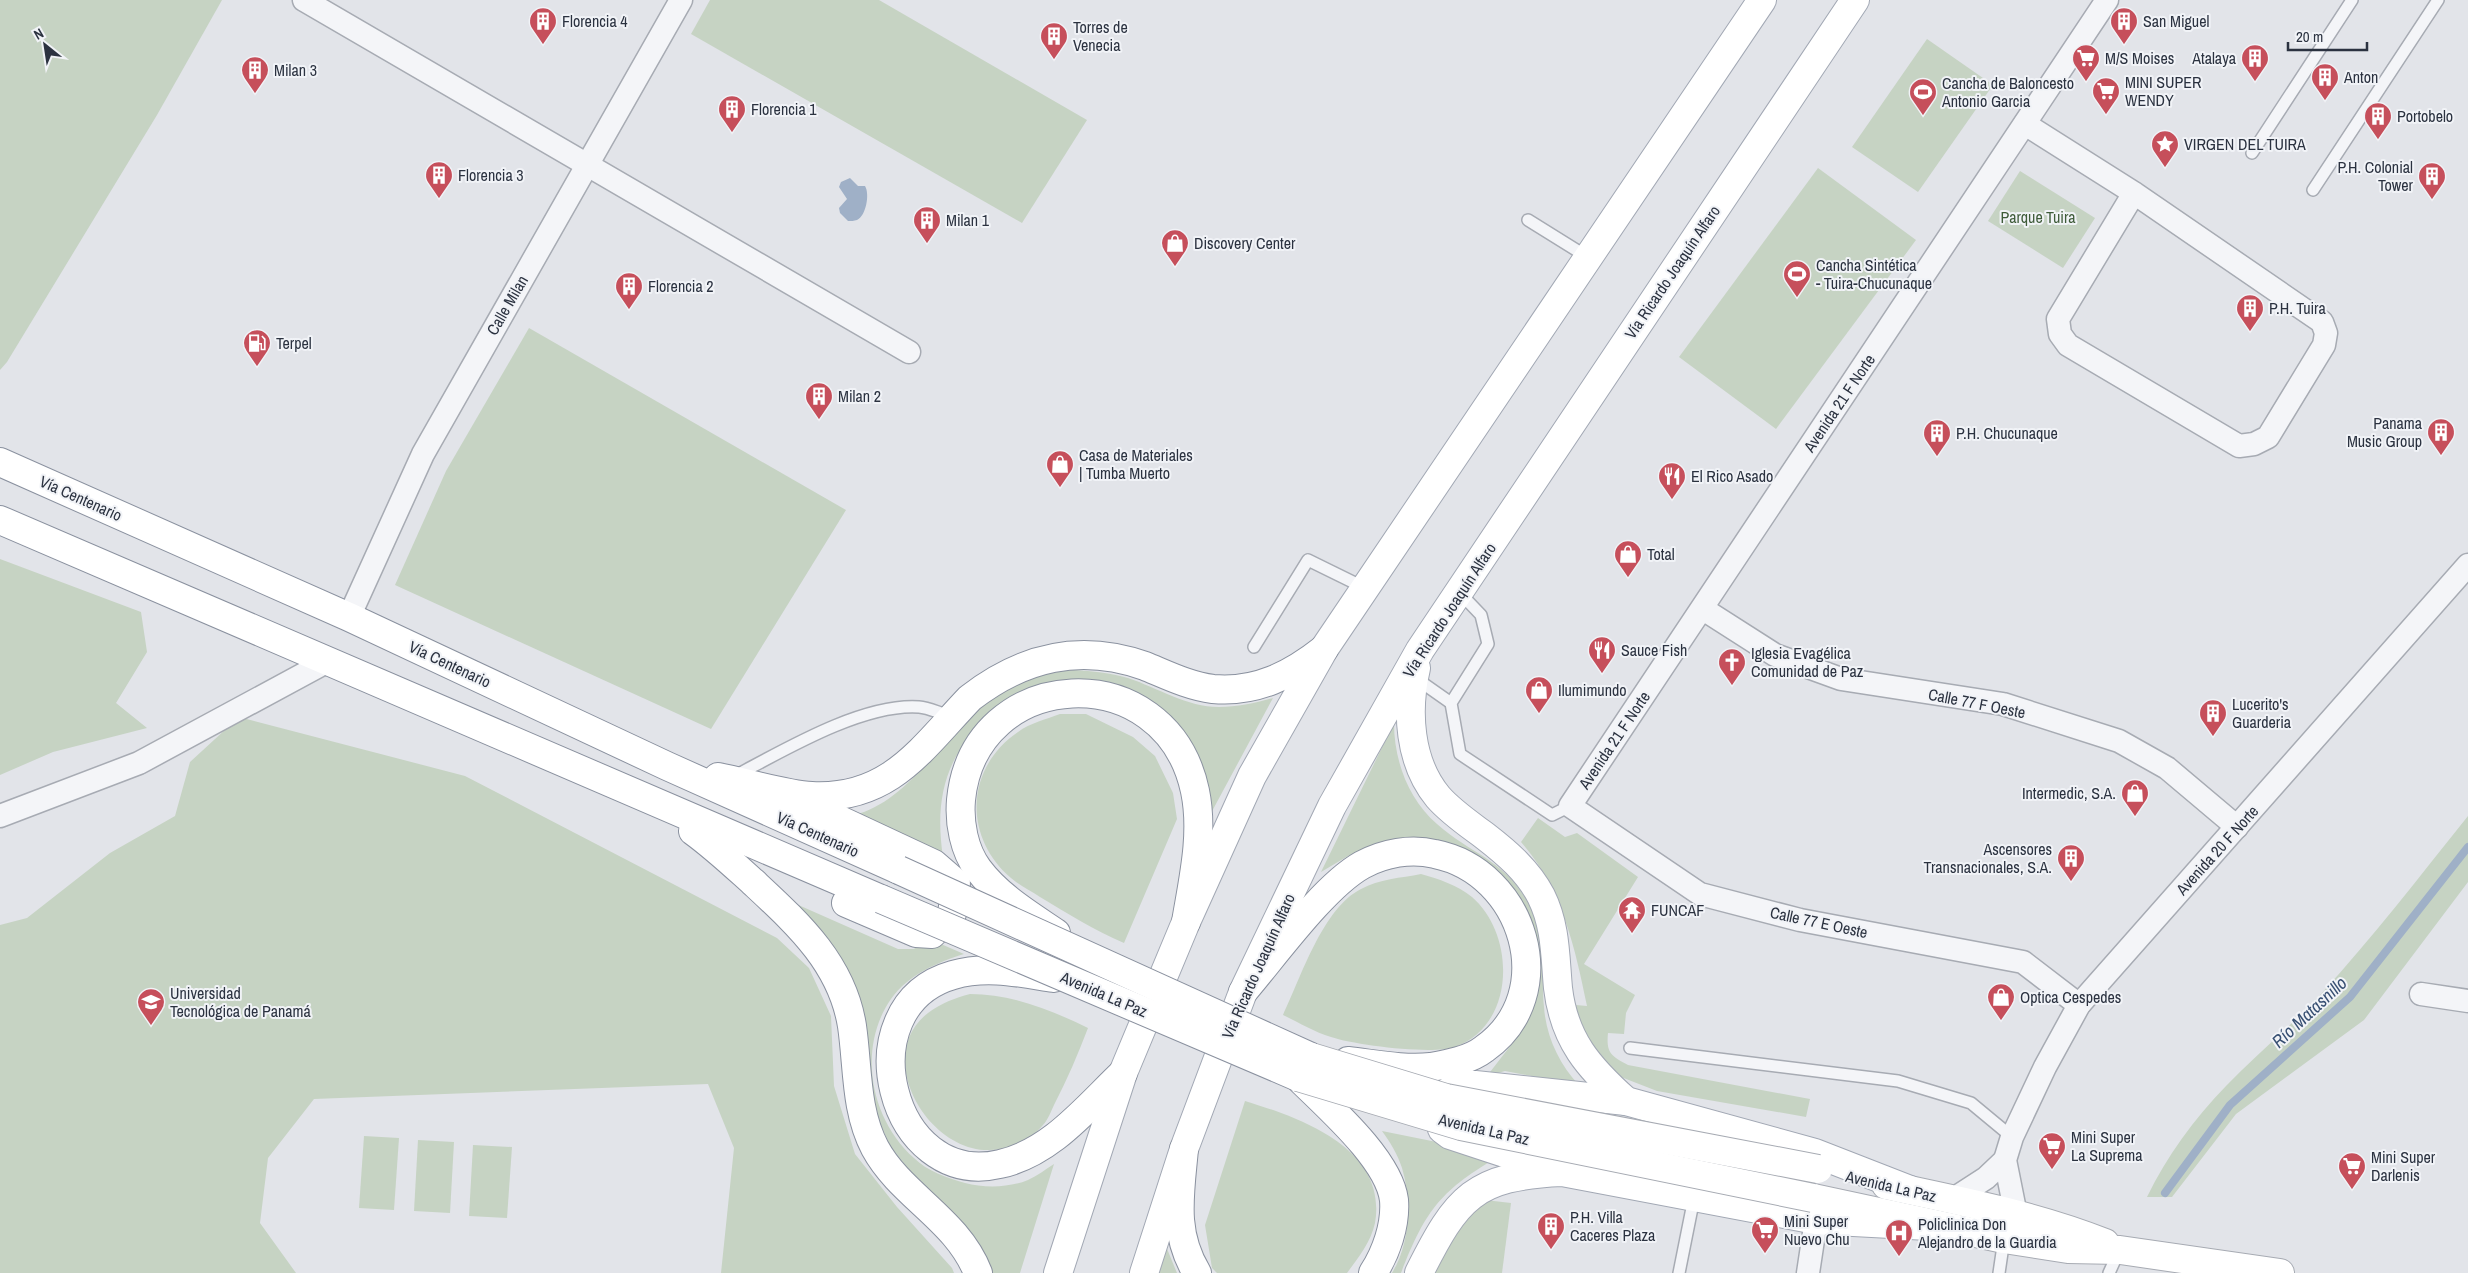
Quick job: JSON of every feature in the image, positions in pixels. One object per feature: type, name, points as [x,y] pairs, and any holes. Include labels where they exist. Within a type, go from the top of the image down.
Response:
[{"type":"main road","points":[[1058,1273],[1123,1073],[1186,922],[1252,776],[1324,649],[1762,0]]},
{"type":"main road","name":"Vía Ricardo Joaquín Alfaro","points":[[1144,1273],[1184,1149],[1243,992],[1332,806],[1420,650],[1855,0]]},
{"type":"main road","name":"Vía Centenario","points":[[0,462],[349,617],[667,766],[899,870]]},
{"type":"main road","points":[[0,520],[648,800],[722,852],[797,922],[835,974],[848,1008],[862,1114],[875,1148],[895,1176],[935,1212],[963,1245],[978,1273]]},
{"type":"main road","points":[[667,766],[810,796],[830,796],[870,788],[898,772],[970,698],[998,678],[1037,660],[1054,657],[1096,655],[1143,666],[1198,686],[1234,689],[1253,686],[1289,674],[1324,649]]},
{"type":"main road","points":[[1420,650],[1411,700],[1412,737],[1420,768],[1428,783],[1450,808],[1517,863],[1540,894],[1548,911],[1554,932],[1558,989],[1568,1031],[1578,1051],[1589,1065],[1626,1101]]},
{"type":"main road","points":[[1090,957],[1010,901],[977,868],[968,850],[962,829],[960,812],[962,792],[966,772],[975,753],[988,734],[1018,709],[1037,700],[1079,692],[1118,699],[1139,709],[1168,732],[1178,745],[1191,774],[1196,792],[1198,838],[1186,922]]},
{"type":"main road","points":[[722,852],[916,933],[932,934],[952,914],[956,883],[934,864],[771,788]]},
{"type":"main road","name":"Avenida La Paz","points":[[648,800],[1076,982],[1461,1126],[1815,1209],[1948,1227],[2004,1239],[2068,1249],[2114,1261],[2280,1273]]},
{"type":"main road","points":[[1243,992],[1322,900],[1349,874],[1379,858],[1394,853],[1428,852],[1456,859],[1479,872],[1500,892],[1510,906],[1521,931],[1526,971],[1524,989],[1516,1012],[1503,1032],[1483,1050],[1469,1057],[1437,1065],[1412,1068],[1305,1067]]},
{"type":"main road","name":"Avenida La Paz","points":[[899,870],[1090,957],[1305,1067],[1446,1098],[1818,1169],[2016,1215],[2074,1231],[2114,1261]]},
{"type":"main road","points":[[1076,982],[1010,971],[988,970],[948,977],[927,987],[917,995],[906,1009],[894,1033],[890,1066],[895,1096],[910,1126],[924,1143],[942,1157],[970,1165],[1000,1164],[1033,1152],[1050,1140],[1123,1073]]},
{"type":"main road","points":[[1305,1067],[1381,1169],[1390,1186],[1394,1200],[1390,1230],[1386,1249],[1373,1273]]},
{"type":"main road","points":[[1815,1209],[1694,1198],[1562,1172],[1450,1135],[1442,1128],[1439,1119],[1448,1092],[1457,1085],[1475,1085],[1626,1101],[1815,1154],[1910,1190]]},
{"type":"main road","points":[[1184,1149],[1178,1217],[1182,1240],[1197,1273]]},
{"type":"main road","points":[[1419,1273],[1440,1231],[1468,1196],[1503,1179],[1529,1174],[1562,1172]]},
{"type":"street","points":[[304,0],[909,352]]},
{"type":"street","name":"Calle Milan","points":[[349,617],[423,454],[681,0]]},
{"type":"street","name":"Avenida 21 F Norte","points":[[1570,806],[2025,124],[2048,85],[2107,0]]},
{"type":"street","points":[[2025,124],[2134,193],[2322,322],[2326,334],[2324,345],[2268,437],[2254,444],[2239,446],[2068,345],[2060,334],[2058,319],[2134,193]]},
{"type":"street","name":"Avenida 20 F Norte","points":[[2016,1215],[2006,1160],[2012,1137],[2045,1067],[2079,1005],[2468,564]]},
{"type":"street","name":"Calle 77 F Oeste","points":[[1703,609],[1774,655],[1841,679],[2003,704],[2119,741],[2167,768],[2237,827]]},
{"type":"street","points":[[0,816],[138,763],[328,661]]},
{"type":"street","name":"Calle 77 E Oeste","points":[[1570,806],[1700,894],[1800,920],[2023,962],[2079,1005]]},
{"type":"street","points":[[2421,994],[2468,1001]]},
{"type":"street","points":[[1952,1200],[1986,1178],[2006,1160]]},
{"type":"street","points":[[1808,1273],[1815,1209]]},
{"type":"lane","points":[[2252,153],[2352,0]]},
{"type":"lane","points":[[2313,190],[2438,0]]},
{"type":"lane","points":[[1528,220],[1589,258]]},
{"type":"lane","points":[[1254,647],[1308,560],[1365,588]]},
{"type":"lane","points":[[1459,592],[1481,615],[1488,644],[1451,703],[1460,754],[1552,815],[1570,806]]},
{"type":"lane","points":[[1414,678],[1451,703]]},
{"type":"lane","points":[[729,779],[818,733],[879,711],[920,708],[952,716]]},
{"type":"lane","points":[[1630,1048],[1898,1080],[1971,1103],[2012,1137]]},
{"type":"lane","points":[[1679,1273],[1694,1198]]},
{"type":"lane","points":[[1999,1273],[2004,1239]]},
{"type":"green space","points":[[0,0],[222,0],[157,115],[7,362],[0,370]]},
{"type":"green space","points":[[710,0],[879,0],[1087,120],[1022,223],[691,34]]},
{"type":"green space","name":"Cancha de Baloncesto Antonio Garcia","points":[[1927,39],[1993,85],[1918,192],[1852,147]]},
{"type":"green space","name":"Cancha Sintética - Tuira-Chucunaque","points":[[1818,168],[1916,240],[1776,429],[1679,357]]},
{"type":"green space","name":"Parque Tuira","points":[[2020,171],[2095,218],[2063,268],[1988,221]]},
{"type":"green space","points":[[529,328],[846,510],[711,729],[395,585],[446,471]]},
{"type":"green space","points":[[0,559],[141,612],[147,652],[116,703],[147,728],[53,752],[0,775]]},
{"type":"green space","points":[[1074,670],[1101,672],[1128,678],[1184,700],[1207,706],[1239,705],[1273,698],[1210,815],[1129,694],[994,712],[965,743],[954,760],[947,777],[940,815],[943,857],[854,815],[874,807],[893,796],[926,764],[972,712],[996,691],[1029,678]]},
{"type":"green space","points":[[1060,714],[1086,714],[1133,737],[1155,756],[1173,793],[1177,819],[1124,943],[1081,922],[1014,881],[995,861],[984,843],[978,823],[977,803],[980,783],[988,764],[1001,747],[1018,732]]},
{"type":"green space","points":[[239,717],[465,776],[777,938],[809,968],[831,1016],[834,1086],[855,1154],[897,1207],[952,1268],[954,1273],[721,1273],[734,1148],[708,1084],[314,1099],[268,1158],[260,1223],[296,1273],[0,1273],[0,925],[27,918],[110,853],[175,816],[190,762]]},
{"type":"green space","points":[[1394,723],[1400,765],[1418,803],[1450,835],[1488,859],[1510,878],[1530,906],[1536,918],[1542,943],[1545,1018],[1551,1039],[1560,1059],[1579,1085],[1505,1071],[1487,1076],[1521,1032],[1533,998],[1509,888],[1371,847],[1348,856],[1321,872]]},
{"type":"green space","points":[[2468,816],[2468,882],[2364,1020],[2236,1114],[2172,1197],[2147,1197],[2172,1153],[2203,1112],[2237,1074],[2298,1018],[2321,994],[2378,928]]},
{"type":"green space","points":[[1538,818],[1565,837],[1577,833],[1638,877],[1584,964],[1635,995],[1626,1013],[1624,1034],[1608,1033],[1608,1045],[1611,1053],[1628,1065],[1810,1099],[1806,1117],[1657,1091],[1621,1077],[1601,1061],[1579,1024],[1576,1005],[1587,1006],[1572,941],[1565,920],[1547,879],[1521,842]]},
{"type":"green space","points":[[1421,874],[1448,883],[1472,897],[1486,913],[1496,933],[1502,955],[1503,978],[1499,1000],[1490,1020],[1475,1036],[1455,1047],[1444,1049],[1393,1048],[1331,1037],[1312,1030],[1283,1015],[1314,945],[1335,911],[1347,898],[1375,883]]},
{"type":"green space","points":[[778,896],[898,949],[914,949],[927,938],[964,954],[924,970],[906,983],[891,999],[880,1018],[874,1039],[873,1082],[878,1103],[887,1124],[899,1142],[919,1163],[938,1174],[972,1185],[1005,1186],[1028,1180],[1054,1164],[1020,1273],[989,1273],[890,1146],[876,1114],[868,1065],[864,1016],[855,989]]},
{"type":"green space","points":[[970,994],[1001,997],[1031,1004],[1088,1028],[1068,1077],[1045,1123],[1034,1134],[1015,1144],[988,1150],[962,1145],[939,1130],[921,1109],[909,1085],[905,1058],[911,1034],[928,1013],[948,1001]]},
{"type":"green space","points":[[1245,1101],[1314,1127],[1336,1140],[1354,1156],[1368,1175],[1375,1197],[1375,1223],[1360,1256],[1347,1273],[1217,1273],[1212,1268],[1205,1225]]},
{"type":"green space","points":[[1382,1131],[1501,1155],[1464,1179],[1438,1203],[1419,1232],[1401,1273],[1392,1273],[1403,1249],[1406,1236],[1408,1222],[1407,1194],[1400,1163],[1394,1149]]},
{"type":"green space","points":[[364,1136],[399,1138],[394,1210],[359,1208]]},
{"type":"green space","points":[[418,1140],[454,1142],[450,1213],[414,1211]]},
{"type":"green space","points":[[473,1145],[512,1147],[507,1218],[469,1216]]},
{"type":"green space","points":[[1485,1200],[1511,1203],[1502,1273],[1428,1273],[1444,1241]]},
{"type":"green space","points":[[1163,1239],[1177,1273],[1151,1273]]},
{"type":"water","points":[[850,178],[858,186],[865,186],[867,199],[865,210],[860,218],[848,221],[840,213],[839,208],[847,199],[839,187],[841,182]]},
{"type":"waterway","name":"Río Matasnillo","points":[[2165,1193],[2230,1105],[2350,997],[2468,847]]},
{"type":"place","name":"Florencia 4","points":[[543,45]]},
{"type":"place","name":"San Miguel","points":[[2124,45]]},
{"type":"place","name":"Torres de Venecia","points":[[1054,60]]},
{"type":"place","name":"M/S Moises","points":[[2086,82]]},
{"type":"place","name":"Atalaya","points":[[2255,82]]},
{"type":"place","name":"Milan 3","points":[[255,94]]},
{"type":"place","name":"Anton","points":[[2325,101]]},
{"type":"place","name":"MINI SUPER WENDY","points":[[2106,115]]},
{"type":"place","name":"Cancha de Baloncesto Antonio Garcia","points":[[1923,116]]},
{"type":"place","name":"Florencia 1","points":[[732,133]]},
{"type":"place","name":"Portobelo","points":[[2378,140]]},
{"type":"place","name":"VIRGEN DEL TUIRA","points":[[2165,168]]},
{"type":"place","name":"Florencia 3","points":[[439,199]]},
{"type":"place","name":"P.H. Colonial Tower","points":[[2432,200]]},
{"type":"place","name":"Milan 1","points":[[927,244]]},
{"type":"place","name":"Discovery Center","points":[[1175,267]]},
{"type":"place","name":"Cancha Sintética - Tuira-Chucunaque","points":[[1797,298]]},
{"type":"place","name":"Florencia 2","points":[[629,310]]},
{"type":"place","name":"P.H. Tuira","points":[[2250,332]]},
{"type":"place","name":"Terpel","points":[[257,367]]},
{"type":"place","name":"Milan 2","points":[[819,420]]},
{"type":"place","name":"Panama Music Group","points":[[2441,456]]},
{"type":"place","name":"P.H. Chucunaque","points":[[1937,457]]},
{"type":"place","name":"Casa de Materiales | Tumba Muerto","points":[[1060,488]]},
{"type":"place","name":"El Rico Asado","points":[[1672,500]]},
{"type":"place","name":"Total","points":[[1628,578]]},
{"type":"place","name":"Sauce Fish","points":[[1602,674]]},
{"type":"place","name":"Iglesia Evagélica Comunidad de Paz","points":[[1732,686]]},
{"type":"place","name":"Ilumimundo","points":[[1539,714]]},
{"type":"place","name":"Lucerito's Guarderia","points":[[2213,737]]},
{"type":"place","name":"Intermedic, S.A.","points":[[2135,817]]},
{"type":"place","name":"Ascensores Transnacionales, S.A.","points":[[2071,882]]},
{"type":"place","name":"FUNCAF","points":[[1632,934]]},
{"type":"place","name":"Optica Cespedes","points":[[2001,1021]]},
{"type":"place","name":"Universidad Tecnológica de Panamá","points":[[151,1026]]},
{"type":"place","name":"Mini Super La Suprema","points":[[2052,1170]]},
{"type":"place","name":"Mini Super Darlenis","points":[[2352,1190]]},
{"type":"place","name":"P.H. Villa Caceres Plaza","points":[[1551,1250]]},
{"type":"place","name":"Mini Super Nuevo Chu","points":[[1765,1254]]},
{"type":"place","name":"Policlinica Don Alejandro de la Guardia","points":[[1899,1257]]}]
